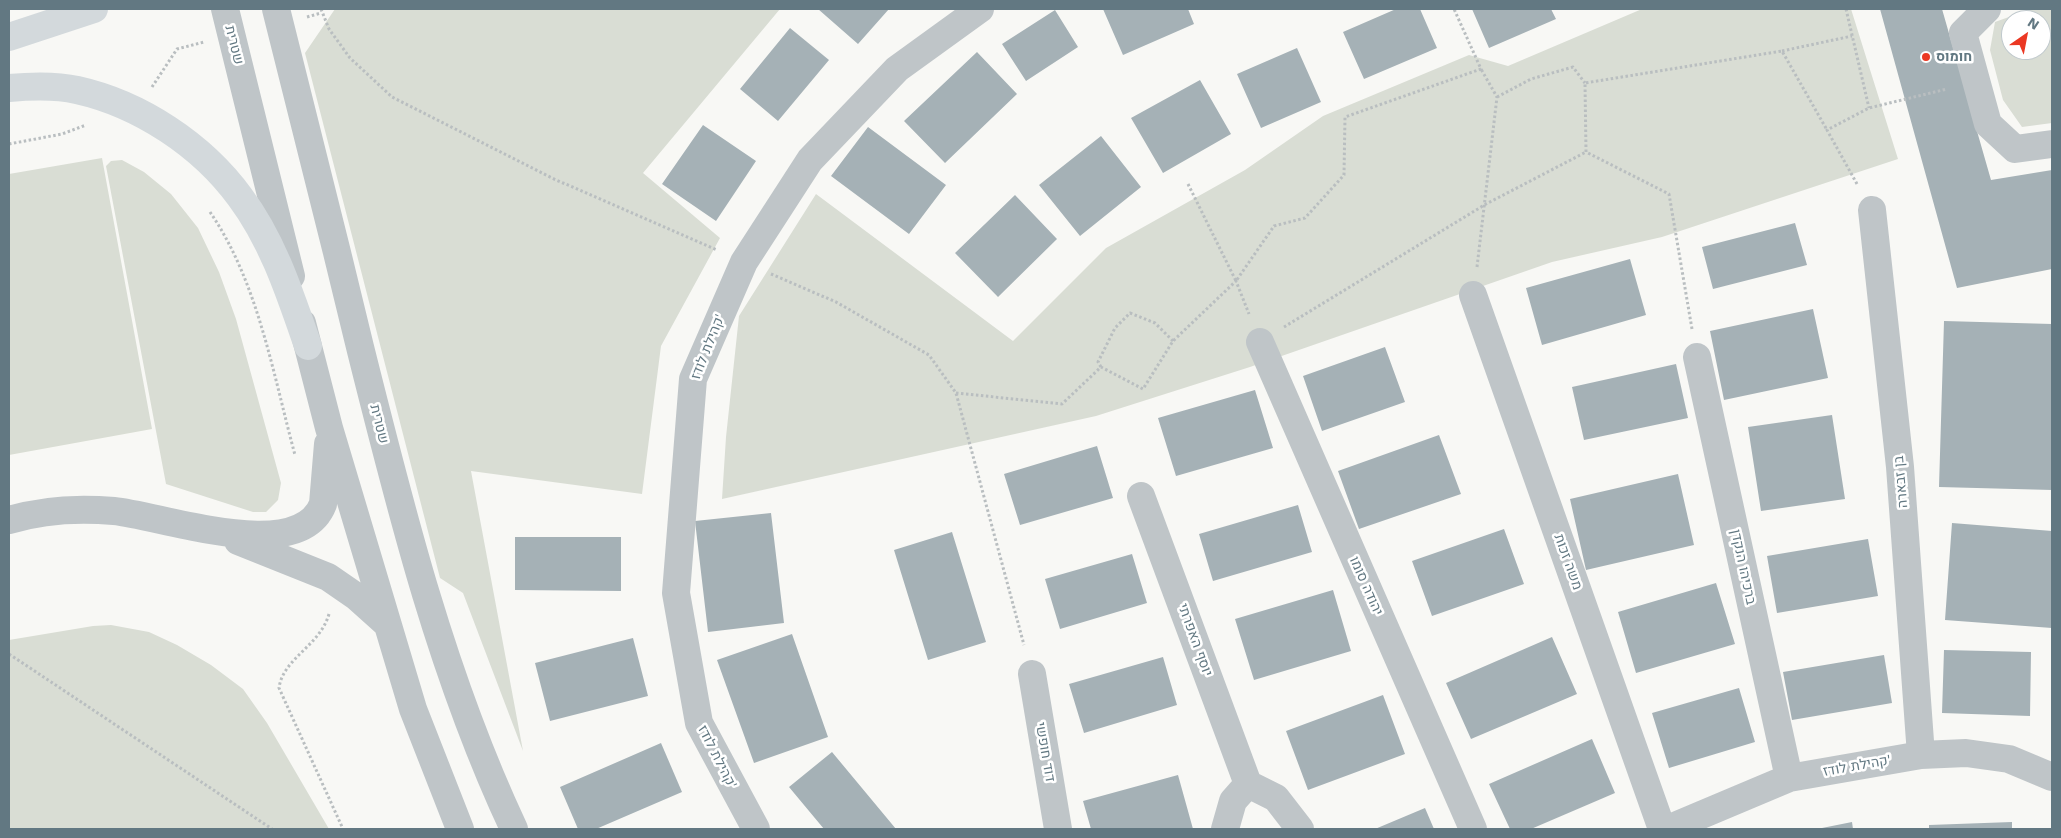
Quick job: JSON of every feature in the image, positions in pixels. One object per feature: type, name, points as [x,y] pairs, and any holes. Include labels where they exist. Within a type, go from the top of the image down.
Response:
[{"type":"main road","points":[[9,37],[94,9]]},
{"type":"main road","points":[[9,88],[34,86],[77,90],[137,112],[182,140],[212,166],[240,197],[260,228],[285,280],[308,346]]},
{"type":"street","name":"שטרית","points":[[225,9],[329,428],[413,710],[460,829]]},
{"type":"street","name":"שטרית","points":[[276,9],[384,445],[420,577],[458,692],[514,829]]},
{"type":"street","name":"קהילת לודז'","points":[[756,829],[699,724],[676,593],[694,379],[744,262],[810,160],[897,69],[980,9]]},
{"type":"street","points":[[1987,9],[1963,33],[1988,124],[2015,149],[2052,144]]},
{"type":"street","name":"בן זבארה","points":[[1872,210],[1900,467],[1921,755]]},
{"type":"street","name":"משה זכות","points":[[1473,295],[1662,829]]},
{"type":"street","name":"יהודה סומו","points":[[1260,342],[1473,829]]},
{"type":"street","name":"ברכיהו הנקדן","points":[[1697,356],[1789,778]]},
{"type":"street","points":[[9,520],[46,512],[112,511],[141,514],[208,529],[256,535],[285,534],[304,528],[315,519],[323,504],[329,428]]},
{"type":"street","name":"יוסף האפרתי","points":[[1141,496],[1248,784]]},
{"type":"street","points":[[208,529],[315,570],[357,597],[386,623]]},
{"type":"street","name":"דוד חופשי","points":[[1032,674],[1058,829]]},
{"type":"street","name":"קהילת לודז'","points":[[1668,829],[1789,778],[1921,755],[1966,753],[2009,759],[2052,777]]},
{"type":"street","points":[[1225,829],[1233,801],[1248,784],[1276,798],[1300,829]]},
{"type":"path","points":[[321,9],[329,29],[350,58],[392,97],[554,179],[836,302],[930,355],[956,394],[1032,674]]},
{"type":"path","points":[[1454,9],[1481,69],[1497,97],[1486,204],[1473,295]]},
{"type":"path","points":[[1846,9],[1868,108]]},
{"type":"path","points":[[1585,83],[1782,51],[1853,36]]},
{"type":"path","points":[[1782,51],[1872,210]]},
{"type":"path","points":[[1497,97],[1531,79],[1573,67],[1585,83],[1586,152]]},
{"type":"path","points":[[1174,341],[1154,324],[1130,313],[1115,328],[1098,362],[1101,367],[1143,390],[1174,341],[1236,281],[1274,226],[1305,218],[1344,175],[1345,117],[1481,69]]},
{"type":"path","points":[[1827,130],[1868,108],[1976,82]]},
{"type":"path","points":[[9,144],[62,134],[87,124]]},
{"type":"path","points":[[1188,184],[1236,281],[1260,342],[1486,204],[1586,152]]},
{"type":"path","points":[[1586,152],[1669,194],[1697,356]]},
{"type":"path","points":[[209,209],[238,264],[257,313],[297,462]]},
{"type":"path","points":[[956,394],[1062,404],[1101,367]]},
{"type":"path","points":[[328,577],[330,610],[326,623],[311,645],[284,670],[279,688],[343,829]]},
{"type":"path","points":[[9,654],[272,829]]},
{"type":"shaded area","points":[[335,9],[780,9],[643,173],[720,238],[661,346],[642,494],[471,471],[523,751],[463,593],[440,578],[305,53]]},
{"type":"shaded area","points":[[1642,9],[1851,9],[1898,159],[1662,237],[1552,262],[1250,367],[1096,416],[722,499],[726,437],[739,316],[816,194],[1013,341],[1106,248],[1245,170],[1323,116],[1469,55],[1508,66]]},
{"type":"shaded area","points":[[2052,9],[2052,123],[2022,127],[2003,100],[1990,50],[1995,22],[2001,20],[2001,60],[2051,60],[2051,10],[2028,10]]},
{"type":"shaded area","points":[[102,158],[152,429],[9,455],[9,174]]},
{"type":"shaded area","points":[[122,160],[144,172],[171,194],[198,228],[219,272],[236,319],[281,483],[278,500],[266,512],[253,512],[166,484],[106,166],[111,161]]},
{"type":"shaded area","points":[[111,625],[149,632],[177,645],[211,665],[243,689],[267,723],[329,829],[9,829],[9,640],[93,626]]},
{"type":"building","points":[[818,9],[889,9],[858,44]]},
{"type":"building","points":[[1103,9],[1188,9],[1194,24],[1123,55]]},
{"type":"building","points":[[1396,9],[1420,9],[1437,48],[1364,79],[1343,32]]},
{"type":"building","points":[[1472,9],[1551,9],[1556,19],[1489,48]]},
{"type":"building","points":[[1880,9],[1942,9],[1991,180],[2052,170],[2052,269],[1957,288]]},
{"type":"building","points":[[1055,10],[1078,47],[1026,81],[1002,44]]},
{"type":"building","points":[[790,28],[829,60],[778,121],[740,89]]},
{"type":"building","points":[[1297,48],[1321,102],[1261,128],[1237,74]]},
{"type":"building","points":[[977,52],[1017,94],[945,163],[904,121]]},
{"type":"building","points":[[1200,80],[1231,134],[1163,173],[1131,118]]},
{"type":"building","points":[[703,125],[756,161],[716,221],[662,184]]},
{"type":"building","points":[[868,127],[946,185],[909,234],[831,176]]},
{"type":"building","points":[[1101,136],[1141,187],[1080,236],[1039,185]]},
{"type":"building","points":[[1015,195],[1057,239],[998,297],[955,253]]},
{"type":"building","points":[[1795,223],[1807,265],[1713,289],[1702,247]]},
{"type":"building","points":[[1630,259],[1646,315],[1542,345],[1526,288]]},
{"type":"building","points":[[1813,309],[1828,378],[1724,400],[1710,331]]},
{"type":"building","points":[[1944,321],[2052,324],[2052,490],[1939,487]]},
{"type":"building","points":[[1385,347],[1405,402],[1322,431],[1303,376]]},
{"type":"building","points":[[1676,364],[1688,418],[1584,440],[1572,387]]},
{"type":"building","points":[[1255,390],[1273,448],[1176,476],[1158,418]]},
{"type":"building","points":[[1832,415],[1845,499],[1761,511],[1748,427]]},
{"type":"building","points":[[1439,435],[1461,494],[1359,529],[1338,471]]},
{"type":"building","points":[[1097,446],[1113,498],[1020,525],[1004,474]]},
{"type":"building","points":[[1678,474],[1694,545],[1586,570],[1570,499]]},
{"type":"building","points":[[1298,505],[1312,552],[1213,581],[1199,534]]},
{"type":"building","points":[[771,513],[784,623],[708,632],[695,521]]},
{"type":"building","points":[[1952,523],[2052,531],[2052,628],[1945,620]]},
{"type":"building","points":[[1504,529],[1524,584],[1432,616],[1412,561]]},
{"type":"building","points":[[952,532],[986,642],[928,660],[894,550]]},
{"type":"building","points":[[515,537],[621,537],[621,591],[515,590]]},
{"type":"building","points":[[1868,539],[1878,596],[1777,613],[1767,556]]},
{"type":"building","points":[[1132,554],[1147,603],[1060,629],[1045,579]]},
{"type":"building","points":[[1716,583],[1735,644],[1636,673],[1618,612]]},
{"type":"building","points":[[1333,590],[1351,651],[1254,680],[1235,619]]},
{"type":"building","points":[[792,634],[828,737],[754,763],[717,660]]},
{"type":"building","points":[[1552,637],[1577,694],[1471,739],[1446,683]]},
{"type":"building","points":[[633,638],[648,696],[550,721],[535,663]]},
{"type":"building","points":[[1944,650],[2031,652],[2030,716],[1942,713]]},
{"type":"building","points":[[1884,655],[1892,703],[1792,720],[1783,672]]},
{"type":"building","points":[[1163,657],[1177,705],[1084,733],[1069,684]]},
{"type":"building","points":[[1739,688],[1755,742],[1669,768],[1652,713]]},
{"type":"building","points":[[1383,695],[1405,754],[1308,790],[1286,731]]},
{"type":"building","points":[[1592,739],[1615,793],[1531,829],[1510,829],[1489,784]]},
{"type":"building","points":[[661,743],[682,792],[596,829],[578,829],[560,787]]},
{"type":"building","points":[[832,752],[896,829],[824,829],[789,787]]},
{"type":"building","points":[[1178,775],[1193,829],[1091,829],[1083,801]]},
{"type":"building","points":[[1425,808],[1434,829],[1375,829]]},
{"type":"building","points":[[1852,822],[1853,829],[1822,829],[1822,828]]},
{"type":"building","points":[[2012,822],[2012,829],[1929,829],[1929,825]]},
{"type":"place","name":"חומוס","points":[[1926,57]]}]
